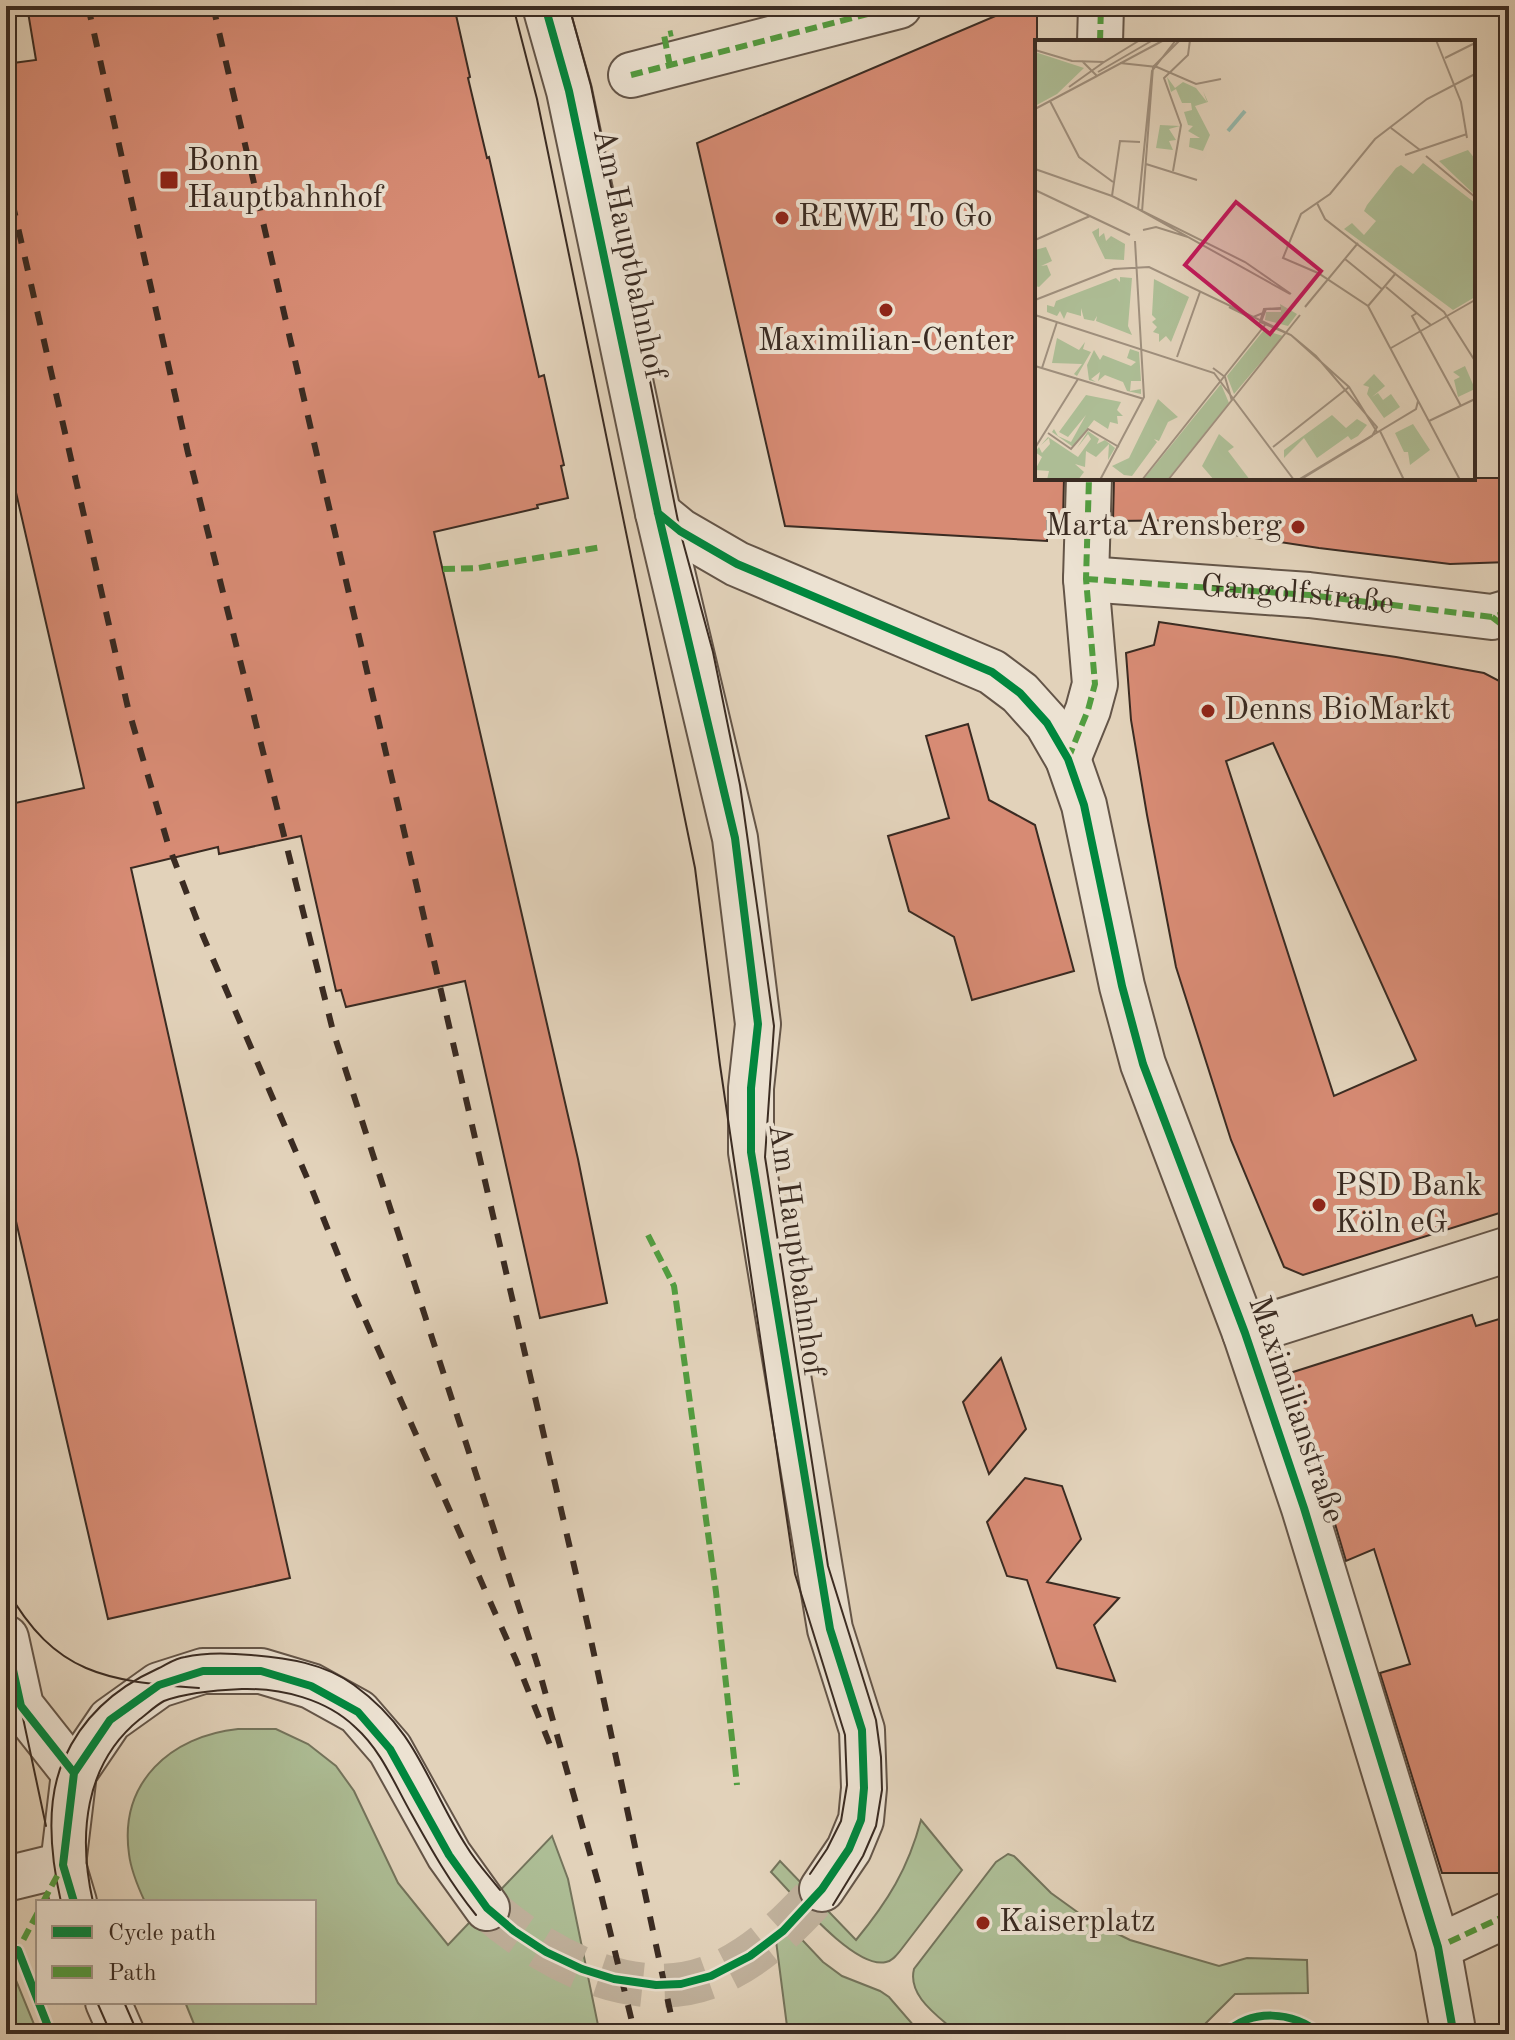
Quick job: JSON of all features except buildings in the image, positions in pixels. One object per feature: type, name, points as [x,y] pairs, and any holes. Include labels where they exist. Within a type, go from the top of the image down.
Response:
[{"type":"street","name":"Am Hauptbahnhof","points":[[545,6],[569,91],[658,513],[735,838],[758,1024],[751,1088],[751,1152],[830,1629],[862,1730],[864,1788],[861,1820],[849,1849],[822,1889]]},
{"type":"street","points":[[658,58],[899,6]]},
{"type":"street","points":[[1100,40],[1101,6]]},
{"type":"street","points":[[1068,759],[1095,684],[1086,579],[1089,480]]},
{"type":"street","points":[[658,513],[680,531],[737,564],[992,672],[1020,693],[1047,723],[1068,759]]},
{"type":"street","name":"Gangolfstraße","points":[[1086,579],[1309,595],[1503,620]]},
{"type":"street","name":"Maximilianstraße","points":[[1068,759],[1084,805],[1122,986],[1143,1064],[1245,1333],[1369,1716],[1438,1947],[1451,2034]]},
{"type":"street","points":[[1245,1333],[1509,1249]]},
{"type":"street","points":[[6,1638],[21,1706],[74,1773]]},
{"type":"street","points":[[6,1879],[68,1884],[74,1773],[110,1720],[159,1685],[203,1671],[261,1671],[311,1686],[358,1712],[390,1749],[449,1855],[487,1908]]},
{"type":"street","points":[[1449,1942],[1509,1914]]},
{"type":"street","points":[[109,2004],[122,2034]]},
{"type":"green space","points":[[238,1729],[276,1729],[308,1744],[336,1766],[354,1791],[398,1883],[448,1945],[552,1836],[568,1879],[598,2025],[586,2026],[588,2034],[198,2034],[186,2004],[316,2004],[316,1900],[144,1900],[137,1885],[131,1867],[128,1828],[132,1805],[141,1785],[171,1753],[191,1741]]},
{"type":"green space","points":[[921,1820],[962,1870],[894,1958],[888,1961],[873,1961],[841,1943],[771,1872],[780,1861],[856,1940],[896,1884]]},
{"type":"green space","points":[[1008,1854],[1014,1856],[1051,1893],[1087,1919],[1130,1940],[1219,1966],[1247,1958],[1307,1960],[1308,1993],[1235,1994],[1195,2034],[958,2034],[920,1997],[915,1989],[914,1969],[996,1862]]},
{"type":"green space","points":[[785,1925],[842,1976],[889,1997],[921,2034],[788,2034],[775,1933]]},
{"type":"green space","points":[[6,1956],[38,2034],[6,2034]]},
{"type":"tunnel","points":[[487,1908],[535,1944],[592,1972],[622,1981],[652,1985],[682,1984],[712,1976],[744,1960],[785,1927],[822,1889]]},
{"type":"tram line","points":[[513,6],[537,99],[695,868],[720,1065],[795,1574],[845,1735],[847,1785],[841,1821],[810,1874]]},
{"type":"tram line","points":[[569,6],[591,86],[680,531],[713,652],[740,785],[774,1026],[765,1157],[828,1566],[876,1720],[882,1790],[876,1826],[863,1856],[833,1905]]},
{"type":"tram line","points":[[6,1588],[44,1639],[64,1656],[86,1668],[136,1682],[199,1688]]},
{"type":"tram line","points":[[6,1638],[46,1826]]},
{"type":"tram line","points":[[61,1900],[53,1848],[54,1793],[64,1759],[81,1729],[102,1705],[127,1685],[178,1659],[218,1653],[278,1658],[318,1667],[354,1685],[376,1703],[408,1741],[467,1847],[500,1890]]},
{"type":"tram line","points":[[93,1900],[86,1852],[90,1803],[107,1757],[121,1737],[164,1701],[203,1692],[257,1689],[287,1693],[317,1702],[343,1717],[364,1736],[386,1767],[441,1866],[476,1915]]},
{"type":"tram line","points":[[98,2004],[111,2034]]},
{"type":"tram line","points":[[125,2004],[138,2034]]},
{"type":"railway","points":[[88,6],[188,453],[333,1031],[537,1663],[599,1886],[635,2034]]},
{"type":"railway","points":[[213,6],[588,1626],[675,2034]]},
{"type":"railway","points":[[6,175],[128,708],[168,844],[203,936],[351,1288],[516,1660],[550,1745]]},
{"type":"marked path","points":[[631,75],[899,6]]},
{"type":"marked path","points":[[1100,40],[1101,6]]},
{"type":"marked path","points":[[670,66],[664,35],[673,33]]},
{"type":"marked path","points":[[1068,759],[1095,684],[1086,579],[1089,480]]},
{"type":"marked path","points":[[443,569],[478,568],[602,547]]},
{"type":"marked path","points":[[1086,579],[1309,595],[1492,617],[1509,612]]},
{"type":"marked path","points":[[1492,617],[1509,630]]},
{"type":"marked path","points":[[648,1235],[674,1286],[716,1592],[737,1785]]},
{"type":"marked path","points":[[44,1900],[63,1865]]},
{"type":"marked path","points":[[1449,1942],[1509,1914]]},
{"type":"marked path","points":[[20,1956],[18,1950],[36,1916]]},
{"type":"cycle path","points":[[73,1900],[63,1865],[74,1773],[110,1720],[159,1685],[203,1671],[261,1671],[311,1686],[358,1712],[390,1749],[449,1855],[487,1908],[546,1952],[582,1969],[614,1979],[656,1985],[681,1984],[711,1976],[750,1956],[783,1931],[822,1889],[849,1849],[861,1820],[864,1788],[862,1730],[830,1629],[751,1152],[751,1088],[758,1024],[735,838],[658,513],[569,91],[545,6]]},
{"type":"cycle path","points":[[658,513],[680,531],[737,564],[992,672],[1020,693],[1047,723],[1068,759],[1084,805],[1122,986],[1143,1064],[1245,1333],[1304,1508],[1438,1947],[1451,2034]]},
{"type":"cycle path","points":[[6,1638],[21,1706],[74,1773]]},
{"type":"cycle path","points":[[6,1950],[18,1950],[36,1996]]},
{"type":"cycle path","points":[[39,2004],[51,2034]]},
{"type":"cycle path","points":[[1225,2034],[1247,2020],[1272,2016],[1297,2021],[1320,2034]]},
{"type":"place","name":"Bonn Hauptbahnhof","points":[[169,180]]},
{"type":"place","name":"REWE To Go","points":[[782,218]]},
{"type":"place","name":"Maximilian-Center","points":[[886,310]]},
{"type":"place","name":"Marta Arensberg","points":[[1298,527]]},
{"type":"place","name":"Denns BioMarkt","points":[[1208,711]]},
{"type":"place","name":"PSD Bank Köln eG","points":[[1319,1205]]},
{"type":"place","name":"Kaiserplatz","points":[[983,1923]]}]
